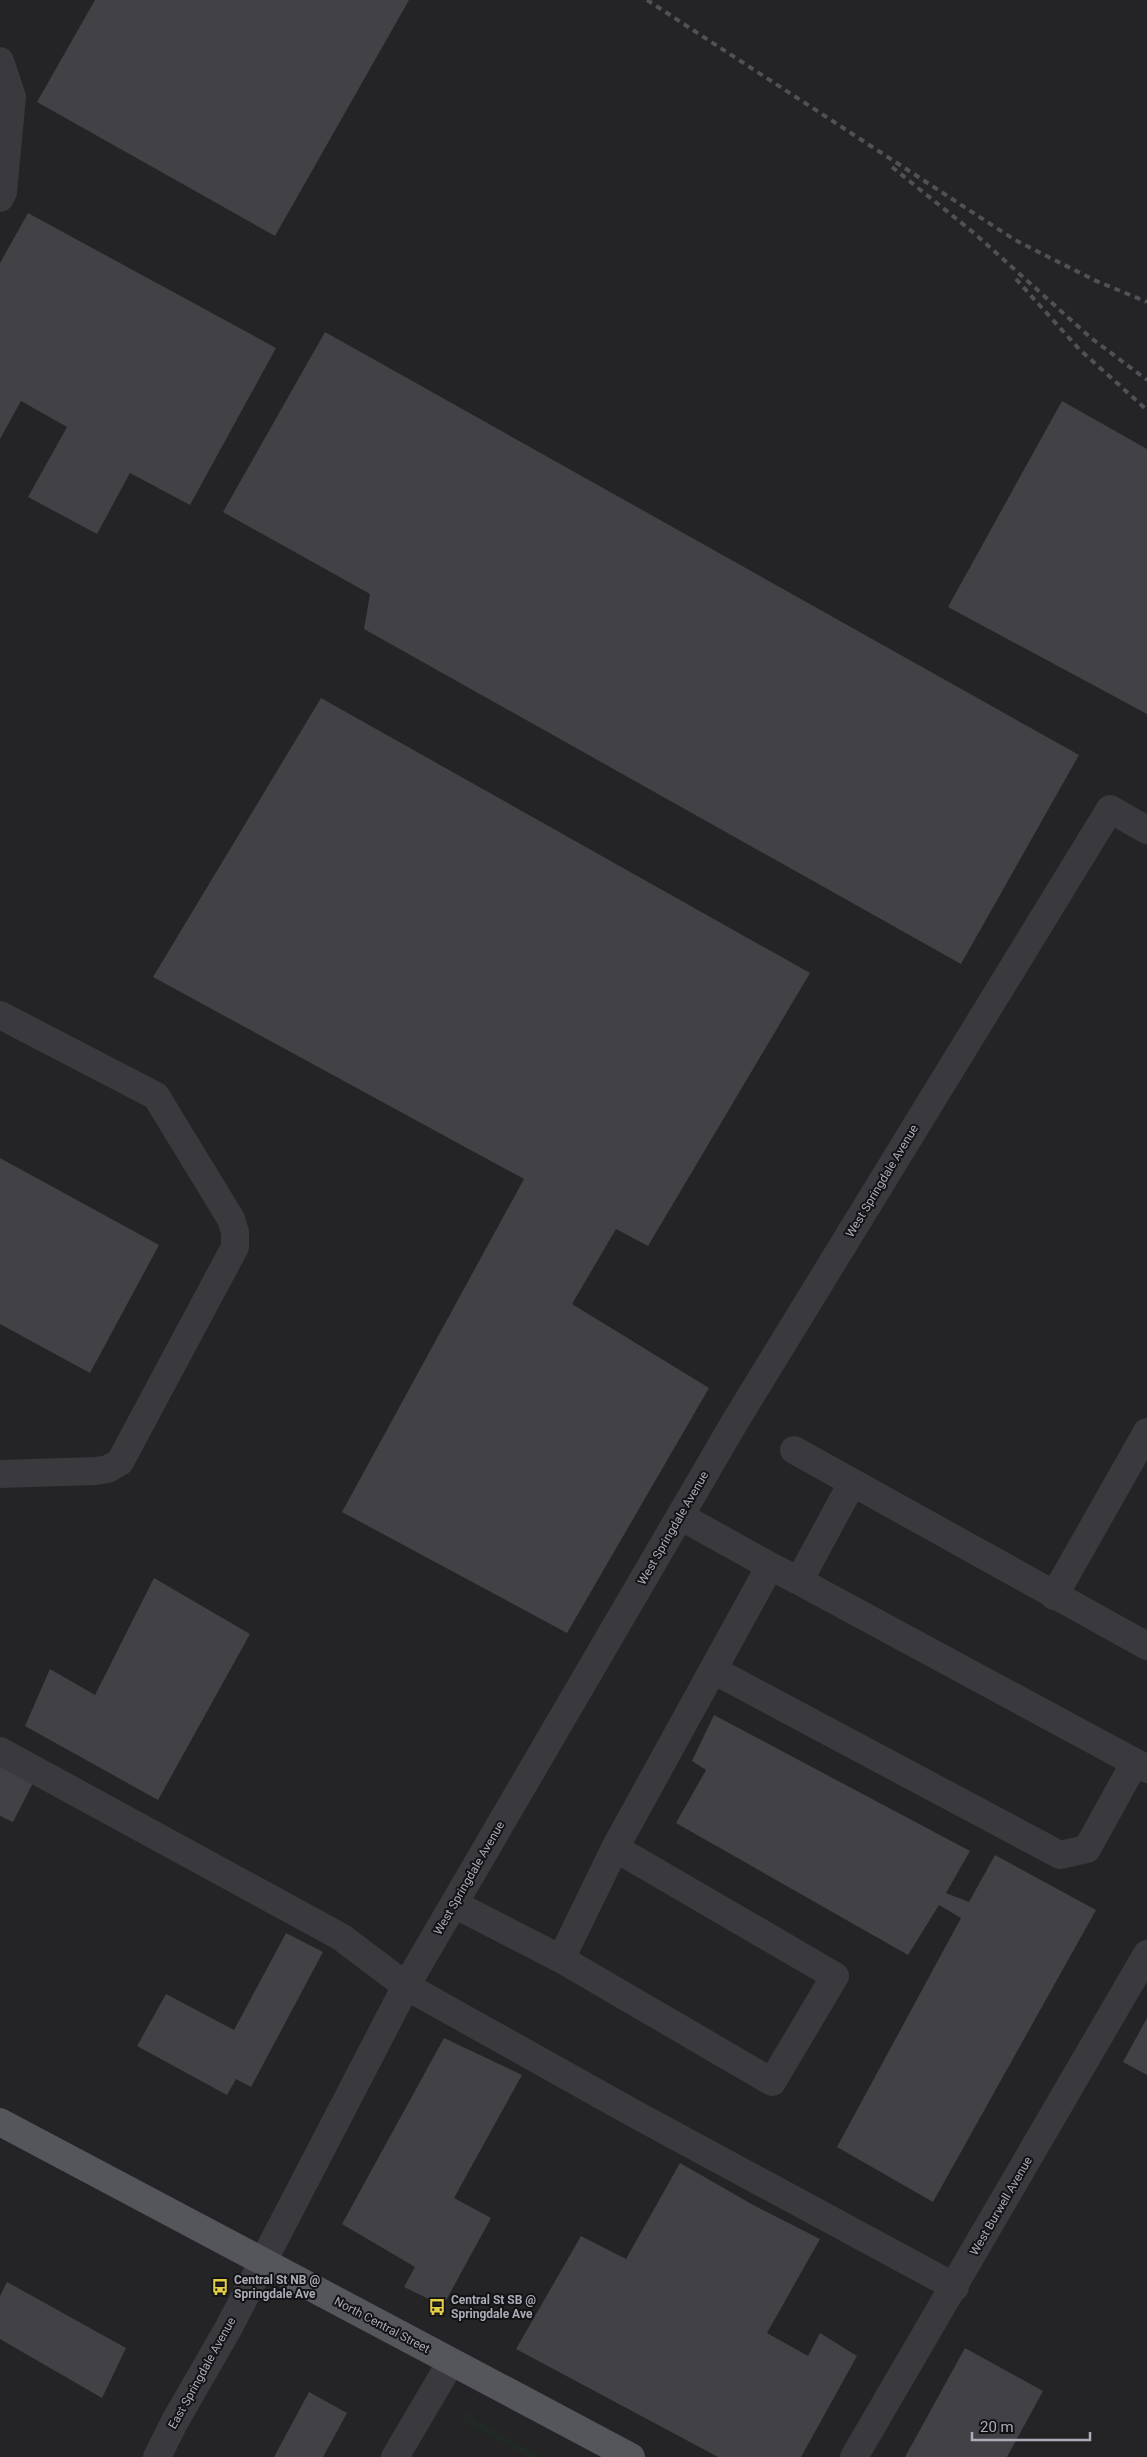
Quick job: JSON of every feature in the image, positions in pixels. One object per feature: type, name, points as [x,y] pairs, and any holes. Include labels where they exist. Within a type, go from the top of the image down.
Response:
[{"type":"main road","name":"North Central Street","points":[[0,2122],[632,2457]]},
{"type":"street","points":[[0,61],[12,97],[4,192],[0,198]]},
{"type":"street","name":"West Springdale Avenue","points":[[262,2262],[406,1986],[736,1420],[1110,809],[1147,830]]},
{"type":"street","points":[[0,1015],[156,1096],[231,1219],[235,1232],[234,1247],[120,1462],[108,1469],[96,1471],[0,1474]]},
{"type":"street","points":[[1054,1596],[1147,1432]]},
{"type":"street","points":[[794,1450],[1147,1646]]},
{"type":"street","points":[[799,1581],[852,1483]]},
{"type":"street","points":[[680,1516],[1141,1765],[1087,1849],[1060,1855],[713,1670]]},
{"type":"street","points":[[561,1959],[615,1848],[770,1566]]},
{"type":"street","points":[[0,1751],[341,1938],[406,1986],[633,2113],[955,2287]]},
{"type":"street","points":[[454,1904],[561,1959],[772,2082],[835,1976],[615,1848]]},
{"type":"street","name":"West Burwell Avenue","points":[[854,2457],[955,2287],[1147,1954]]},
{"type":"street","name":"East Springdale Avenue","points":[[157,2457],[262,2262]]},
{"type":"street","points":[[395,2457],[451,2362]]},
{"type":"shaded area","points":[[0,0],[1147,0],[1147,2457],[0,2457]]},
{"type":"shaded area","points":[[466,2412],[476,2420],[542,2457],[528,2457],[461,2420]]},
{"type":"building","points":[[95,0],[409,0],[275,236],[37,102]]},
{"type":"building","points":[[28,213],[276,348],[190,505],[130,473],[97,534],[28,497],[67,427],[21,401],[0,439],[0,263]]},
{"type":"building","points":[[325,332],[1079,755],[961,964],[364,629],[370,594],[223,512]]},
{"type":"building","points":[[1062,401],[1147,449],[1147,714],[948,607]]},
{"type":"building","points":[[321,698],[810,973],[648,1246],[616,1229],[572,1304],[709,1388],[567,1633],[342,1512],[524,1179],[153,977]]},
{"type":"building","points":[[0,1158],[159,1245],[90,1373],[0,1324]]},
{"type":"building","points":[[154,1578],[250,1634],[158,1800],[25,1726],[50,1669],[95,1695]]},
{"type":"building","points":[[714,1715],[970,1851],[946,1893],[969,1902],[995,1855],[1096,1910],[933,2202],[837,2147],[961,1918],[939,1905],[908,1955],[676,1823],[706,1770],[692,1761]]},
{"type":"building","points":[[0,1760],[35,1779],[13,1822],[0,1816]]},
{"type":"building","points":[[286,1933],[323,1952],[251,2087],[236,2079],[227,2095],[137,2046],[166,1994],[234,2030]]},
{"type":"building","points":[[1147,2018],[1147,2075],[1123,2062]]},
{"type":"building","points":[[444,2038],[522,2075],[454,2198],[491,2218],[443,2306],[404,2287],[415,2267],[342,2224]]},
{"type":"building","points":[[680,2163],[755,2206],[820,2239],[767,2333],[808,2356],[820,2333],[857,2356],[801,2457],[718,2457],[516,2349],[581,2236],[626,2259]]},
{"type":"building","points":[[7,2282],[126,2348],[102,2398],[0,2339],[0,2296]]},
{"type":"building","points":[[965,2348],[1043,2391],[1007,2457],[905,2457]]},
{"type":"building","points":[[309,2392],[347,2413],[323,2457],[274,2457]]},
{"type":"railway","points":[[647,0],[1015,240],[1094,280],[1147,302]]},
{"type":"railway","points":[[892,167],[974,233],[1091,338],[1147,380]]},
{"type":"railway","points":[[1016,279],[1079,349],[1147,410]]},
{"type":"place","name":"Central St NB @ Springdale Ave","points":[[220,2287]]},
{"type":"place","name":"Central St SB @ Springdale Ave","points":[[437,2307]]}]
